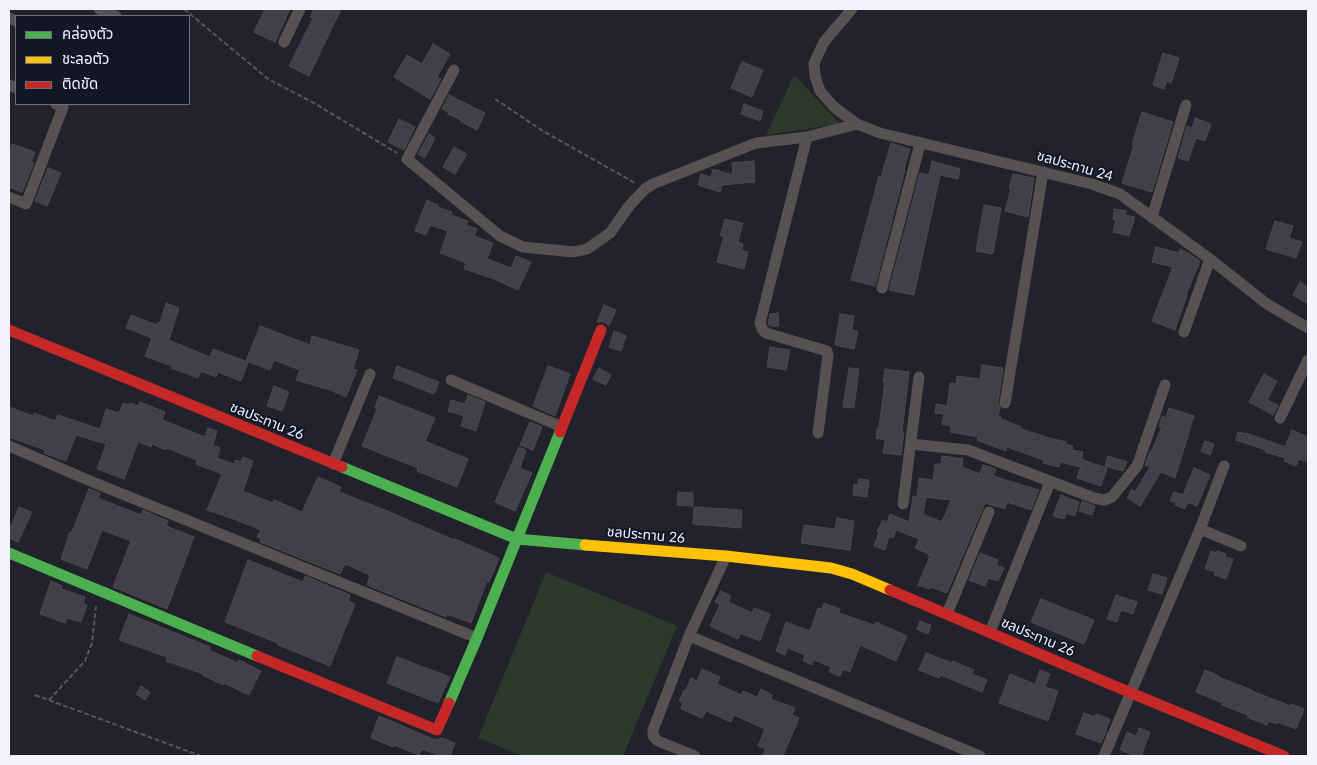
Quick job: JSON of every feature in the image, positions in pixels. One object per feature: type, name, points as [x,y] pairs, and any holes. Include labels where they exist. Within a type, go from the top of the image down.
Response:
[{"type":"street","points":[[99,9],[114,15]]},
{"type":"street","points":[[284,42],[300,9]]},
{"type":"street","name":"ชลประทาน 24","points":[[852,9],[824,42],[814,63],[815,76],[820,91],[834,107],[857,124],[880,133],[920,144],[1092,184],[1120,194],[1210,259],[1267,304],[1308,328]]},
{"type":"street","points":[[454,70],[407,159],[500,236],[523,248],[574,252],[587,249],[610,233],[630,206],[653,184],[756,143],[807,137],[857,124]]},
{"type":"street","points":[[9,197],[26,204],[63,107],[58,105]]},
{"type":"street","points":[[1152,217],[1186,105]]},
{"type":"street","points":[[807,137],[760,323],[766,333],[827,351],[818,433]]},
{"type":"street","points":[[882,288],[920,144]]},
{"type":"street","points":[[1005,403],[1043,172]]},
{"type":"street","points":[[1184,332],[1210,259]]},
{"type":"street","name":"ชลประทาน 26","points":[[9,330],[517,539],[726,556],[831,568],[872,582],[1284,756]]},
{"type":"street","points":[[9,553],[437,730],[477,638],[600,330]]},
{"type":"street","points":[[1280,418],[1308,360]]},
{"type":"street","points":[[333,464],[370,374]]},
{"type":"street","points":[[903,504],[919,377]]},
{"type":"street","points":[[451,380],[562,427]]},
{"type":"street","points":[[911,444],[968,450],[1050,482],[1104,500],[1112,497],[1137,466],[1165,385]]},
{"type":"street","points":[[9,446],[95,484],[477,638]]},
{"type":"street","points":[[1104,756],[1200,529],[1224,466]]},
{"type":"street","points":[[990,632],[1050,482]]},
{"type":"street","points":[[948,614],[988,512]]},
{"type":"street","points":[[1200,529],[1241,546]]},
{"type":"street","points":[[695,756],[658,741],[653,736],[653,730],[689,636],[726,556]]},
{"type":"street","points":[[689,636],[980,756]]},
{"type":"path","points":[[184,9],[268,79],[314,103],[407,159]]},
{"type":"path","points":[[495,100],[646,189]]},
{"type":"path","points":[[49,700],[85,661],[92,644],[98,591]]},
{"type":"path","points":[[35,695],[201,756]]},
{"type":"path","points":[[183,756],[184,750]]},
{"type":"green space","points":[[794,75],[840,124],[766,135]]},
{"type":"green space","points":[[546,572],[677,626],[623,756],[522,756],[478,738]]},
{"type":"building","points":[[265,9],[290,9],[275,42],[254,32]]},
{"type":"building","points":[[314,9],[341,9],[309,76],[289,66],[313,18],[310,17]]},
{"type":"building","points":[[433,44],[450,54],[437,77],[441,79],[430,99],[394,77],[407,55],[422,64]]},
{"type":"building","points":[[1163,53],[1179,58],[1171,83],[1167,81],[1164,89],[1153,85]]},
{"type":"building","points":[[742,62],[763,70],[752,97],[731,88]]},
{"type":"building","points":[[449,95],[485,113],[477,130],[442,109]]},
{"type":"building","points":[[744,104],[763,111],[760,121],[741,114]]},
{"type":"building","points":[[1142,112],[1173,122],[1152,192],[1122,183]]},
{"type":"building","points":[[1195,118],[1211,124],[1205,141],[1196,138],[1188,161],[1178,158],[1187,126],[1192,128]]},
{"type":"building","points":[[399,119],[415,127],[404,150],[388,142]]},
{"type":"building","points":[[429,134],[435,138],[425,158],[418,154]]},
{"type":"building","points":[[891,143],[910,149],[875,286],[851,280],[879,176],[881,177]]},
{"type":"building","points":[[12,144],[35,152],[31,162],[34,163],[22,192],[9,187],[9,154]]},
{"type":"building","points":[[454,147],[467,154],[455,174],[443,167]]},
{"type":"building","points":[[754,161],[755,182],[722,185],[720,192],[698,185],[701,174],[711,177],[713,169],[733,175],[732,163]]},
{"type":"building","points":[[932,161],[960,169],[958,179],[940,175],[914,295],[889,290],[920,173],[929,175]]},
{"type":"building","points":[[48,168],[61,173],[47,206],[35,201]]},
{"type":"building","points":[[1013,174],[1034,178],[1028,217],[1005,211]]},
{"type":"building","points":[[427,200],[438,205],[438,207],[452,212],[451,215],[468,221],[466,225],[477,229],[474,236],[493,243],[487,259],[511,268],[516,256],[531,262],[518,290],[494,279],[464,269],[466,263],[440,253],[448,231],[430,225],[426,235],[415,231]]},
{"type":"building","points":[[984,205],[1001,208],[993,254],[976,251]]},
{"type":"building","points":[[1114,209],[1126,211],[1125,215],[1135,217],[1129,236],[1113,232],[1116,220],[1113,220]]},
{"type":"building","points":[[725,219],[743,223],[738,242],[743,244],[741,250],[748,252],[744,269],[717,262],[724,236],[720,236]]},
{"type":"building","points":[[1275,221],[1293,226],[1289,238],[1302,242],[1296,258],[1266,249]]},
{"type":"building","points":[[1156,247],[1179,253],[1180,249],[1200,261],[1186,295],[1175,330],[1152,321],[1173,267],[1152,262]]},
{"type":"building","points":[[1300,282],[1308,287],[1308,304],[1293,295]]},
{"type":"building","points":[[166,303],[179,308],[169,340],[210,357],[213,349],[248,362],[241,381],[218,372],[216,377],[201,371],[198,378],[145,356],[152,338],[126,328],[131,315],[157,325],[158,322],[160,323]]},
{"type":"building","points":[[604,305],[616,310],[609,326],[605,322],[597,322]]},
{"type":"building","points":[[778,313],[779,326],[770,326],[768,323],[770,314]]},
{"type":"building","points":[[840,314],[854,316],[852,330],[858,331],[854,349],[835,345]]},
{"type":"building","points":[[260,326],[310,345],[312,336],[359,350],[353,369],[357,370],[346,397],[296,380],[300,370],[274,360],[270,370],[246,361]]},
{"type":"building","points":[[614,331],[626,336],[621,351],[609,347]]},
{"type":"building","points":[[770,347],[790,350],[786,370],[767,367]]},
{"type":"building","points":[[982,365],[1003,368],[998,416],[1021,427],[1021,429],[1066,442],[1066,444],[1073,446],[1072,450],[1083,452],[1080,467],[1061,462],[1059,467],[1043,463],[1044,460],[1007,447],[1006,451],[977,440],[978,437],[950,432],[951,426],[942,424],[944,414],[935,413],[936,404],[947,406],[950,383],[956,384],[957,376],[980,379]]},
{"type":"building","points":[[397,366],[439,382],[434,394],[393,378]]},
{"type":"building","points":[[548,366],[570,374],[555,416],[533,406]]},
{"type":"building","points":[[599,368],[611,375],[606,385],[593,379]]},
{"type":"building","points":[[849,368],[859,369],[854,408],[843,407]]},
{"type":"building","points":[[885,369],[909,372],[901,455],[883,453],[885,440],[876,438],[885,382],[883,382]]},
{"type":"building","points":[[1264,374],[1277,381],[1267,400],[1278,405],[1273,415],[1249,402]]},
{"type":"building","points":[[274,386],[289,392],[282,411],[267,406]]},
{"type":"building","points":[[468,395],[485,402],[476,431],[461,426],[464,416],[448,411],[451,400],[465,404]]},
{"type":"building","points":[[379,396],[435,418],[425,441],[468,459],[457,487],[417,471],[418,468],[362,446],[377,409],[375,408]]},
{"type":"building","points":[[140,402],[165,412],[162,420],[205,437],[208,428],[217,431],[213,445],[220,448],[217,458],[234,464],[236,460],[241,462],[243,457],[253,461],[243,491],[273,503],[274,500],[302,512],[318,477],[341,487],[339,492],[499,558],[489,582],[487,581],[471,623],[447,614],[446,617],[367,585],[370,575],[345,564],[340,574],[260,542],[261,539],[257,537],[261,530],[207,510],[222,474],[196,464],[197,460],[167,448],[166,450],[152,444],[151,447],[138,442],[124,479],[97,469],[106,444],[76,435],[66,461],[44,453],[45,450],[9,437],[9,407],[33,416],[34,413],[55,421],[58,415],[100,429],[106,409],[119,413],[123,403],[138,406]]},
{"type":"building","points":[[1169,408],[1194,416],[1175,478],[1161,472],[1140,506],[1127,498],[1132,489],[1135,492],[1150,467],[1145,465],[1162,427],[1159,427],[1162,416],[1166,418]]},
{"type":"building","points":[[530,422],[542,427],[533,450],[520,445]]},
{"type":"building","points":[[1292,430],[1308,437],[1308,462],[1299,459],[1296,466],[1284,461],[1285,458],[1236,440],[1238,432],[1246,433],[1285,447]]},
{"type":"building","points":[[1205,441],[1214,444],[1210,455],[1201,451]]},
{"type":"building","points":[[519,447],[526,450],[520,468],[532,473],[515,511],[495,502]]},
{"type":"building","points":[[942,456],[963,459],[962,467],[980,474],[983,465],[996,469],[993,476],[1039,490],[1031,510],[1007,502],[1005,509],[985,503],[947,593],[931,587],[930,589],[918,585],[930,556],[915,548],[919,539],[896,530],[893,538],[889,537],[885,550],[874,546],[879,532],[877,531],[883,520],[887,522],[890,514],[909,522],[913,496],[926,498],[923,514],[942,522],[951,500],[917,496],[919,478],[933,480],[935,464],[941,464]]},
{"type":"building","points":[[1108,456],[1127,462],[1123,471],[1105,466]]},
{"type":"building","points":[[1083,460],[1107,468],[1101,486],[1077,478]]},
{"type":"building","points":[[1194,468],[1210,475],[1197,506],[1188,502],[1185,509],[1170,501],[1174,492],[1183,495]]},
{"type":"building","points":[[859,479],[869,480],[867,497],[853,495],[854,484],[858,485]]},
{"type":"building","points":[[89,489],[100,493],[98,498],[141,515],[143,510],[168,521],[166,526],[194,537],[167,609],[113,587],[131,541],[102,530],[87,569],[61,559],[70,532],[72,532]]},
{"type":"building","points":[[678,492],[693,493],[693,506],[677,505]]},
{"type":"building","points":[[1061,495],[1079,502],[1075,516],[1066,513],[1064,519],[1053,516]]},
{"type":"building","points":[[1082,501],[1095,506],[1092,515],[1079,511]]},
{"type":"building","points":[[19,507],[32,512],[18,542],[9,538],[9,531]]},
{"type":"building","points":[[694,507],[742,510],[741,528],[693,524]]},
{"type":"building","points":[[837,518],[854,521],[850,550],[801,543],[804,525],[835,529]]},
{"type":"building","points":[[1211,551],[1226,554],[1225,557],[1233,559],[1226,579],[1214,575],[1215,572],[1205,569]]},
{"type":"building","points":[[980,553],[998,560],[996,565],[1004,568],[998,581],[988,578],[985,586],[969,580]]},
{"type":"building","points":[[248,560],[303,582],[305,576],[350,595],[348,601],[355,604],[330,666],[225,622]]},
{"type":"building","points":[[1153,574],[1167,578],[1162,594],[1148,590]]},
{"type":"building","points":[[51,581],[62,586],[61,589],[85,597],[83,604],[87,605],[81,622],[67,618],[65,623],[40,614]]},
{"type":"building","points":[[721,591],[731,596],[728,602],[752,613],[754,608],[770,614],[760,641],[740,633],[738,639],[710,626],[720,604],[715,602]]},
{"type":"building","points":[[1116,595],[1137,602],[1133,614],[1121,610],[1117,622],[1107,619]]},
{"type":"building","points":[[1041,599],[1094,620],[1084,644],[1031,622]]},
{"type":"building","points":[[824,603],[840,609],[839,613],[874,625],[876,622],[907,636],[896,661],[860,645],[850,672],[843,669],[840,676],[829,672],[831,667],[814,660],[812,665],[803,661],[805,655],[788,648],[785,655],[776,651],[786,622],[810,631],[818,608],[822,609]]},
{"type":"building","points":[[129,614],[210,647],[209,650],[238,663],[239,660],[261,671],[249,695],[224,683],[223,685],[203,674],[166,661],[167,657],[119,640]]},
{"type":"building","points":[[920,621],[931,625],[928,634],[917,629]]},
{"type":"building","points":[[926,653],[974,670],[972,674],[987,680],[982,692],[940,675],[939,678],[919,670]]},
{"type":"building","points":[[397,657],[450,677],[438,703],[387,683]]},
{"type":"building","points":[[702,669],[720,677],[717,684],[741,695],[743,691],[757,697],[761,689],[772,695],[771,699],[795,708],[792,715],[799,718],[783,756],[762,756],[766,749],[758,746],[765,729],[734,715],[731,722],[706,711],[702,718],[681,709],[683,703],[679,701],[684,690],[686,690],[691,678],[697,681]]},
{"type":"building","points":[[1040,670],[1050,674],[1045,687],[1058,691],[1048,721],[999,703],[1010,674],[1035,684]]},
{"type":"building","points":[[1205,670],[1252,691],[1304,709],[1296,729],[1278,722],[1277,724],[1268,721],[1267,725],[1196,692]]},
{"type":"building","points":[[141,686],[150,692],[145,700],[136,694]]},
{"type":"building","points":[[1084,713],[1095,717],[1096,714],[1110,719],[1101,743],[1076,734]]},
{"type":"building","points":[[379,716],[433,739],[442,738],[455,743],[450,756],[441,756],[422,749],[419,755],[371,738]]},
{"type":"building","points":[[1139,728],[1150,732],[1141,756],[1120,750],[1127,732],[1136,736]]},
{"type":"traffic: fast","points":[[449,703],[560,432]]},
{"type":"traffic: fast","points":[[342,467],[517,539],[585,545]]},
{"type":"traffic: fast","points":[[9,553],[257,656]]},
{"type":"traffic: slow","points":[[585,545],[726,556],[831,568],[852,574],[890,590]]},
{"type":"traffic: jam","points":[[9,330],[342,467]]},
{"type":"traffic: jam","points":[[560,432],[601,330]]},
{"type":"traffic: jam","points":[[890,590],[1284,756]]},
{"type":"traffic: jam","points":[[257,656],[437,730],[449,703]]}]
